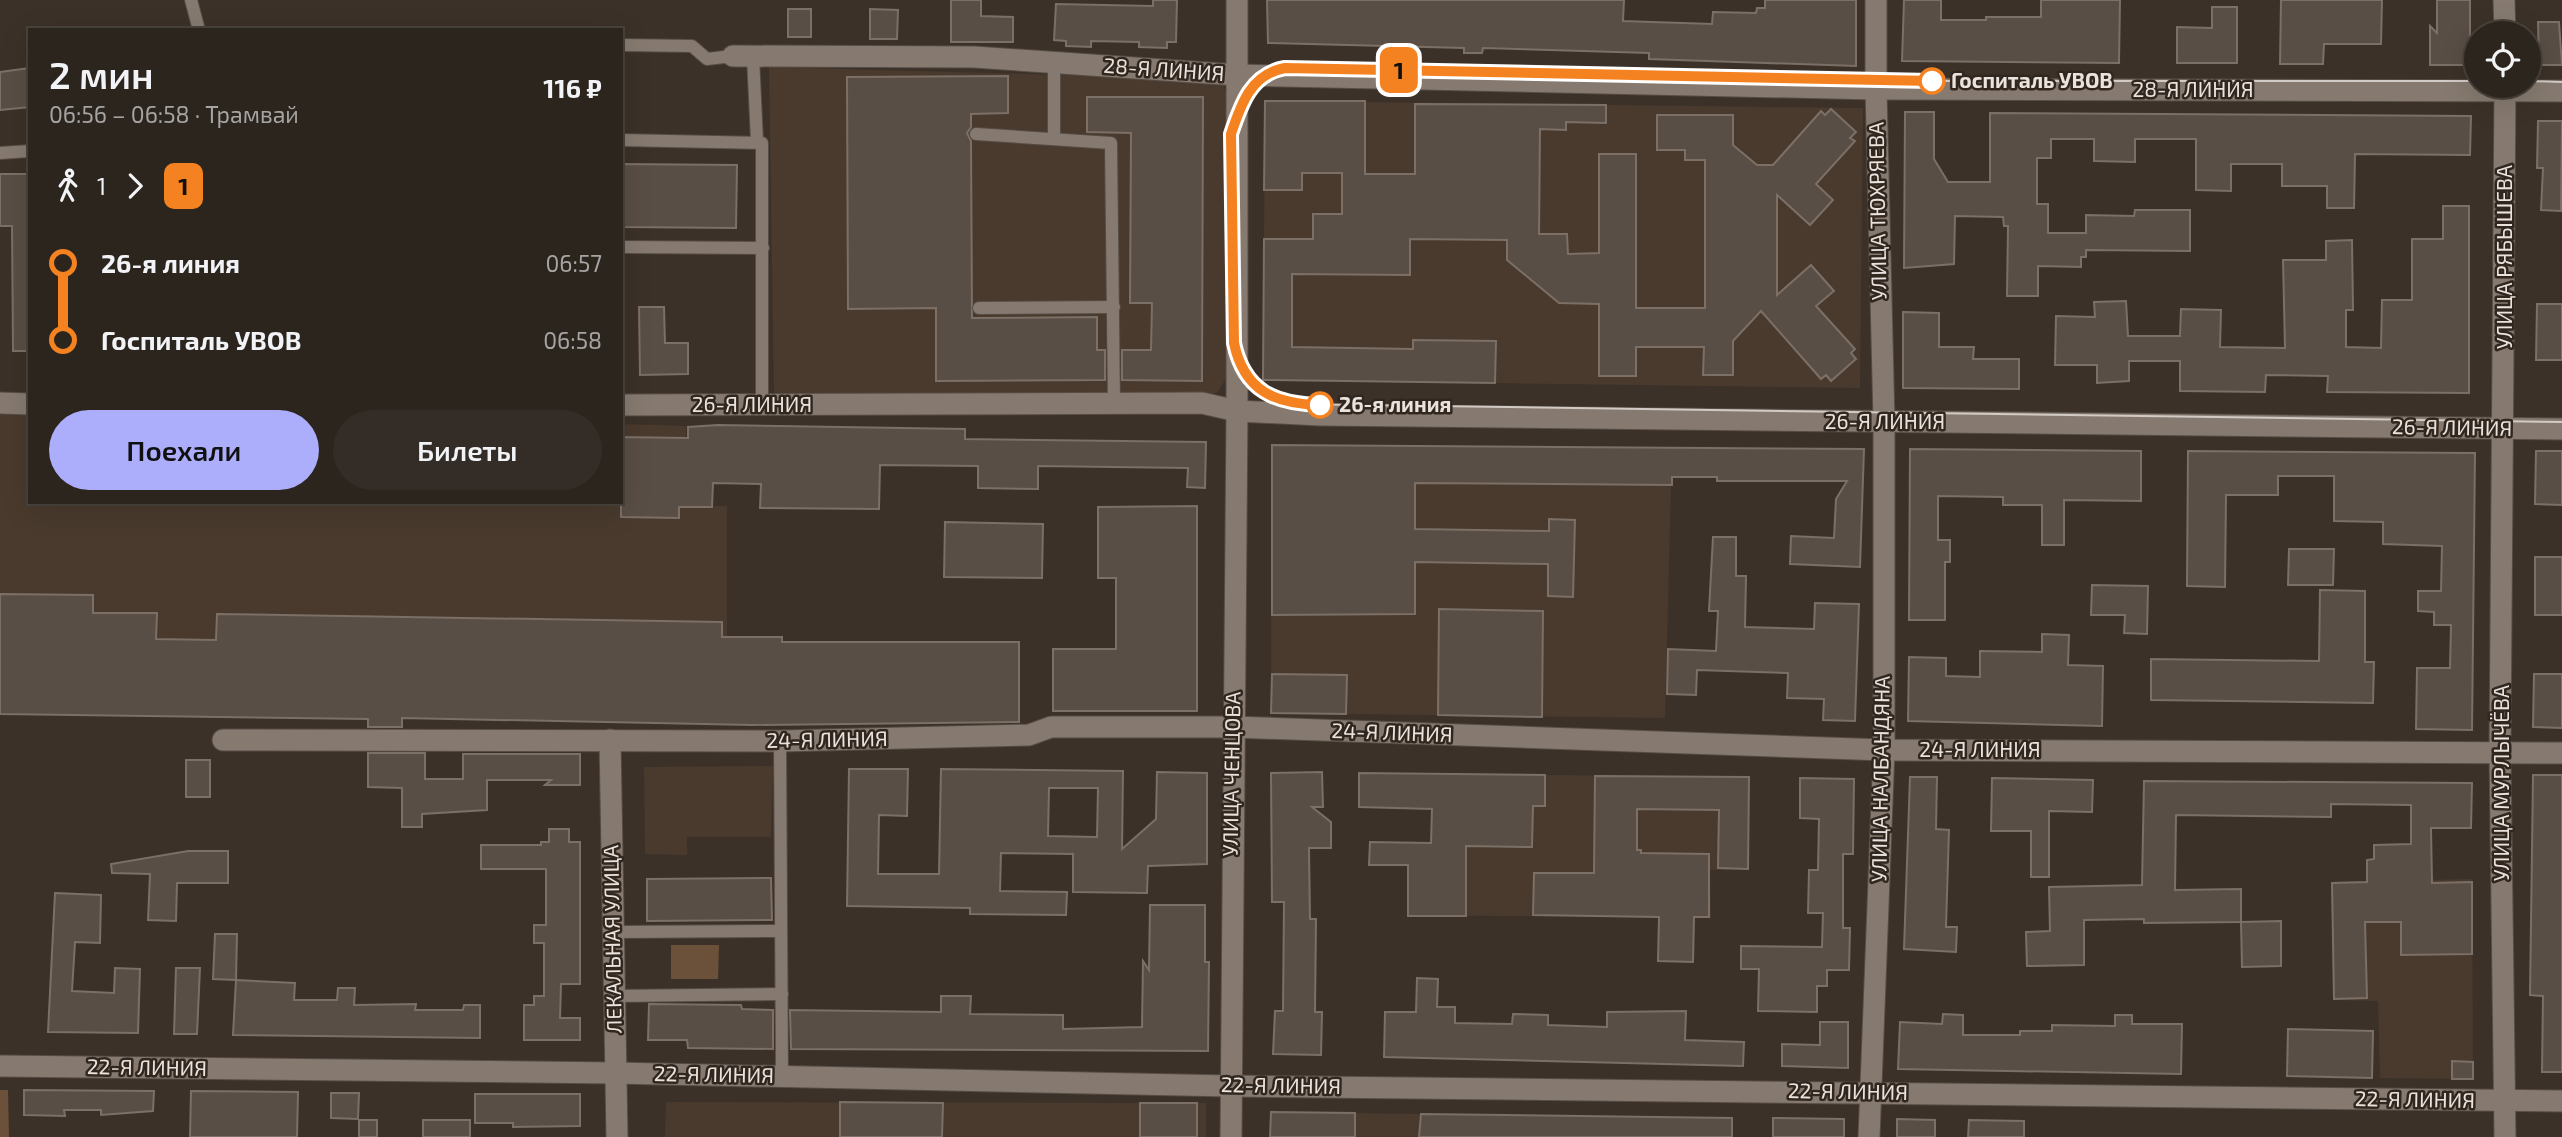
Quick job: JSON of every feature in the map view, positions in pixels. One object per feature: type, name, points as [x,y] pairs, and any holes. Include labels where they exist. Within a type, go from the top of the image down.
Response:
[{"type":"street","name":"УЛИЦА ЧЕНЦОВА","points":[[1231,1137],[1237,411],[1237,0]]},
{"type":"street","name":"УЛИЦА ТЮХРЯЕВА","points":[[1876,0],[1875,89],[1884,421]]},
{"type":"street","points":[[2504,0],[2505,21]]},
{"type":"street","name":"28-Я ЛИНИЯ","points":[[743,57],[974,57],[1237,75],[1875,89],[2464,88]]},
{"type":"street","name":"28-Я ЛИНИЯ","points":[[2541,90],[2562,91]]},
{"type":"street","name":"УЛИЦА РЯБЫШЕВА","points":[[2504,428],[2506,98]]},
{"type":"street","points":[[0,403],[28,404]]},
{"type":"street","name":"26-Я ЛИНИЯ","points":[[623,405],[1202,404],[1237,411],[1320,415],[2562,429]]},
{"type":"street","name":"УЛИЦА НАЛБАНДЯНА","points":[[1869,1137],[1884,750],[1884,421]]},
{"type":"street","name":"УЛИЦА МУРЛЫЧЁВА","points":[[2504,428],[2500,753],[2505,1137]]},
{"type":"street","name":"24-Я ЛИНИЯ","points":[[223,740],[780,741],[1029,735],[1051,727],[1233,727],[1884,750],[2562,753]]},
{"type":"street","name":"ЛЕКАЛЬНАЯ УЛИЦА","points":[[610,740],[617,1137]]},
{"type":"street","name":"22-Я ЛИНИЯ","points":[[0,1066],[615,1073],[1230,1086],[2562,1101]]},
{"type":"lane","points":[[191,0],[198,28]]},
{"type":"lane","points":[[623,45],[692,46],[707,60],[743,57],[757,141],[764,148],[762,405]]},
{"type":"lane","points":[[1054,63],[1054,137]]},
{"type":"lane","points":[[976,134],[1106,140],[1113,147],[1114,404]]},
{"type":"lane","points":[[623,140],[757,141]]},
{"type":"lane","points":[[0,153],[28,151]]},
{"type":"lane","points":[[623,247],[763,248]]},
{"type":"lane","points":[[979,308],[1114,307]]},
{"type":"lane","points":[[780,741],[782,1076]]},
{"type":"lane","points":[[613,932],[781,931]]},
{"type":"lane","points":[[614,996],[782,994]]},
{"type":"shaded area","points":[[769,67],[1216,79],[1227,94],[1230,360],[1225,380],[1218,392],[1207,396],[774,395]]},
{"type":"shaded area","points":[[1265,101],[1863,108],[1860,388],[1263,380]]},
{"type":"shaded area","points":[[0,408],[28,408],[28,504],[623,504],[623,424],[686,426],[685,506],[727,506],[727,719],[0,710]]},
{"type":"shaded area","points":[[1272,445],[1672,448],[1665,718],[1271,713]]},
{"type":"shaded area","points":[[773,766],[771,837],[687,837],[687,855],[645,854],[644,767]]},
{"type":"shaded area","points":[[1433,774],[1749,777],[1748,869],[1710,870],[1711,918],[1407,915],[1408,869],[1431,869]]},
{"type":"shaded area","points":[[2472,879],[2473,1079],[2380,1078],[2378,1001],[2333,1000],[2331,882]]},
{"type":"shaded area","points":[[671,945],[719,945],[718,979],[671,979]]},
{"type":"shaded area","points":[[0,1090],[8,1090],[9,1137],[0,1137]]},
{"type":"shaded area","points":[[666,1102],[1206,1103],[1206,1137],[665,1137]]},
{"type":"shaded area","points":[[1271,1112],[1421,1114],[1419,1137],[1270,1137]]},
{"type":"building","points":[[951,0],[981,0],[981,16],[1013,17],[1013,42],[951,42]]},
{"type":"building","points":[[1153,0],[1177,0],[1176,42],[1167,42],[1167,48],[1139,47],[1139,42],[1091,41],[1091,47],[1066,46],[1066,41],[1054,40],[1056,4],[1153,6]]},
{"type":"building","points":[[1267,0],[1624,0],[1623,21],[1712,24],[1713,12],[1756,13],[1757,8],[1765,8],[1765,0],[1856,0],[1856,66],[1649,59],[1649,53],[1483,48],[1482,53],[1464,53],[1464,48],[1268,43]]},
{"type":"building","points":[[1904,0],[1941,0],[1941,20],[1986,20],[1986,17],[2041,17],[2041,0],[2120,0],[2119,63],[1902,61]]},
{"type":"building","points":[[2281,0],[2382,0],[2381,44],[2324,44],[2323,64],[2280,64]]},
{"type":"building","points":[[2437,0],[2470,0],[2470,21],[2464,21],[2464,65],[2430,65],[2430,26],[2437,33]]},
{"type":"building","points":[[2212,7],[2237,7],[2237,63],[2177,63],[2177,27],[2212,28]]},
{"type":"building","points":[[788,9],[811,9],[811,37],[788,37]]},
{"type":"building","points":[[870,9],[898,10],[897,39],[870,39]]},
{"type":"building","points":[[2541,22],[2559,22],[2562,65],[2541,65]]},
{"type":"building","points":[[28,68],[28,107],[0,110],[0,72]]},
{"type":"building","points":[[1008,76],[1008,113],[971,114],[971,127],[967,133],[971,141],[972,318],[1097,317],[1097,350],[1105,350],[1105,380],[936,381],[936,308],[848,309],[847,77]]},
{"type":"building","points":[[1087,97],[1203,97],[1202,381],[1122,380],[1122,350],[1151,350],[1152,303],[1130,303],[1131,133],[1087,132]]},
{"type":"building","points":[[1265,101],[1365,101],[1365,174],[1415,174],[1415,104],[1606,105],[1606,123],[1566,122],[1566,130],[1540,129],[1539,234],[1567,234],[1568,254],[1599,253],[1599,154],[1636,154],[1636,308],[1705,308],[1705,160],[1685,160],[1685,150],[1657,150],[1657,115],[1733,115],[1733,145],[1757,165],[1773,165],[1821,111],[1825,115],[1831,109],[1856,132],[1850,138],[1855,141],[1816,184],[1833,200],[1810,225],[1777,195],[1777,295],[1811,265],[1834,291],[1816,306],[1855,349],[1851,353],[1856,359],[1831,381],[1826,375],[1821,379],[1761,311],[1733,341],[1733,375],[1703,375],[1704,347],[1636,347],[1636,376],[1599,376],[1599,304],[1559,303],[1507,260],[1507,240],[1410,239],[1410,275],[1292,274],[1292,347],[1413,349],[1413,340],[1496,341],[1495,383],[1263,380],[1264,239],[1313,239],[1313,214],[1342,214],[1342,173],[1302,173],[1302,190],[1264,190]]},
{"type":"building","points":[[1905,112],[1934,112],[1934,159],[1948,182],[1990,182],[1990,113],[2471,116],[2470,155],[2355,154],[2354,208],[2327,208],[2327,186],[2282,186],[2282,164],[2231,164],[2231,191],[2196,190],[2196,139],[2135,139],[2135,162],[2094,161],[2094,139],[2051,139],[2051,158],[2037,158],[2037,204],[2048,204],[2048,233],[2086,233],[2086,215],[2134,216],[2135,210],[2190,210],[2190,251],[2086,250],[2086,257],[2081,257],[2081,267],[2038,266],[2038,296],[2007,296],[2008,226],[2004,226],[2003,217],[1955,216],[1954,264],[1904,268]]},
{"type":"building","points":[[2538,121],[2562,121],[2561,211],[2541,210],[2543,168],[2537,168]]},
{"type":"building","points":[[623,164],[737,165],[736,228],[623,227]]},
{"type":"building","points":[[0,174],[28,174],[28,351],[13,351],[12,226],[0,226]]},
{"type":"building","points":[[2443,206],[2469,206],[2469,393],[2327,392],[2328,376],[2266,375],[2265,392],[2180,391],[2180,361],[2129,361],[2129,381],[2097,383],[2097,365],[2055,365],[2056,316],[2095,317],[2094,302],[2126,301],[2128,336],[2180,336],[2181,309],[2221,310],[2220,347],[2285,348],[2283,260],[2326,260],[2326,241],[2352,240],[2353,310],[2346,310],[2346,347],[2381,348],[2382,300],[2412,300],[2412,239],[2443,239]]},
{"type":"building","points":[[2537,304],[2562,304],[2562,360],[2536,360]]},
{"type":"building","points":[[639,307],[664,307],[665,343],[688,343],[688,374],[640,375]]},
{"type":"building","points":[[1903,312],[1939,313],[1939,347],[1974,347],[1973,359],[2019,359],[2019,389],[1903,388]]},
{"type":"building","points":[[718,425],[965,429],[965,439],[1206,442],[1205,488],[1187,487],[1188,468],[1038,466],[1038,489],[978,488],[978,466],[880,465],[879,509],[760,508],[761,484],[713,483],[712,507],[679,507],[679,518],[621,517],[623,437],[688,438],[688,427]]},
{"type":"building","points":[[1272,445],[1864,449],[1860,567],[1790,564],[1791,536],[1834,538],[1836,499],[1847,481],[1717,481],[1717,477],[1672,477],[1672,485],[1415,483],[1415,529],[1549,531],[1549,519],[1575,520],[1573,597],[1548,596],[1548,564],[1415,562],[1415,614],[1272,615]]},
{"type":"building","points":[[1910,449],[2141,451],[2141,501],[2064,500],[2064,545],[2042,545],[2042,505],[2003,505],[2003,497],[1938,496],[1938,540],[1950,540],[1950,562],[1945,562],[1945,620],[1909,620]]},
{"type":"building","points":[[2188,451],[2475,453],[2472,730],[2416,729],[2417,668],[2450,668],[2451,625],[2434,625],[2434,612],[2418,611],[2418,591],[2441,591],[2442,546],[2383,544],[2383,522],[2334,521],[2334,476],[2278,476],[2278,495],[2226,495],[2225,587],[2187,586]]},
{"type":"building","points":[[2536,451],[2562,451],[2562,505],[2535,504]]},
{"type":"building","points":[[1197,506],[1197,711],[1053,711],[1053,649],[1116,649],[1116,578],[1098,578],[1098,507]]},
{"type":"building","points":[[945,522],[1043,524],[1042,578],[944,577]]},
{"type":"building","points":[[1713,537],[1736,537],[1736,576],[1746,576],[1745,627],[1814,629],[1815,603],[1859,604],[1855,721],[1823,720],[1824,699],[1787,698],[1788,673],[1697,670],[1696,695],[1667,694],[1668,649],[1716,651],[1718,611],[1709,611]]},
{"type":"building","points":[[2289,549],[2334,549],[2333,585],[2288,585]]},
{"type":"building","points":[[2535,557],[2562,557],[2562,615],[2535,615]]},
{"type":"building","points":[[2092,585],[2148,586],[2147,634],[2124,633],[2125,615],[2091,615]]},
{"type":"building","points":[[2320,590],[2365,591],[2365,662],[2374,662],[2373,703],[2151,700],[2151,659],[2319,661]]},
{"type":"building","points":[[0,594],[93,595],[93,613],[157,613],[156,639],[216,640],[217,614],[722,622],[722,637],[782,637],[782,642],[1019,642],[1019,722],[752,725],[402,718],[402,727],[368,727],[368,719],[0,714]]},
{"type":"building","points":[[1439,609],[1543,611],[1542,717],[1438,715]]},
{"type":"building","points":[[2042,634],[2069,635],[2068,665],[2103,666],[2102,726],[1908,721],[1909,657],[1946,658],[1946,676],[1980,677],[1980,651],[2042,652]]},
{"type":"building","points":[[1272,674],[1347,675],[1346,714],[1271,713]]},
{"type":"building","points":[[2534,674],[2562,674],[2562,728],[2533,727]]},
{"type":"building","points":[[368,753],[425,753],[425,779],[463,779],[463,754],[580,754],[580,785],[545,785],[551,780],[487,780],[487,810],[422,814],[422,827],[402,827],[402,788],[368,787]]},
{"type":"building","points":[[186,760],[210,760],[210,797],[186,797]]},
{"type":"building","points":[[849,769],[908,769],[907,816],[879,815],[878,874],[939,874],[941,769],[1123,771],[1122,849],[1156,819],[1157,772],[1207,773],[1207,864],[1148,866],[1147,893],[1073,892],[1073,854],[1001,853],[1000,891],[1067,892],[1066,915],[970,914],[970,908],[847,906]],"holes":[[[1049,788],[1098,788],[1097,837],[1048,836]]]},
{"type":"building","points":[[1322,772],[1323,807],[1312,807],[1331,822],[1331,848],[1309,848],[1310,919],[1316,919],[1315,1012],[1322,1012],[1321,1055],[1273,1054],[1275,1011],[1283,1011],[1284,902],[1272,902],[1271,773]]},
{"type":"building","points":[[1359,773],[1545,775],[1545,806],[1533,806],[1532,847],[1466,846],[1466,916],[1408,916],[1408,865],[1369,865],[1370,842],[1431,843],[1432,809],[1359,807]]},
{"type":"building","points":[[2533,775],[2562,775],[2562,1072],[2542,1072],[2543,996],[2530,995]]},
{"type":"building","points":[[1595,776],[1749,777],[1748,869],[1718,868],[1719,810],[1637,809],[1637,850],[1641,850],[1641,853],[1709,854],[1709,917],[1694,917],[1693,962],[1658,961],[1659,917],[1533,915],[1534,873],[1594,873]]},
{"type":"building","points":[[1910,777],[1937,777],[1936,829],[1949,830],[1946,927],[1957,927],[1956,952],[1904,949]]},
{"type":"building","points":[[1800,778],[1854,779],[1853,854],[1843,854],[1843,928],[1850,928],[1849,970],[1827,970],[1827,986],[1817,986],[1817,1012],[1758,1011],[1759,969],[1741,969],[1741,946],[1822,947],[1823,913],[1808,913],[1809,870],[1818,870],[1819,819],[1800,818]]},
{"type":"building","points":[[1992,778],[2093,780],[2092,812],[2049,811],[2049,877],[2031,877],[2031,831],[1991,831]]},
{"type":"building","points":[[2144,781],[2472,783],[2471,828],[2431,828],[2432,883],[2472,882],[2472,954],[2401,955],[2401,922],[2365,922],[2367,998],[2334,999],[2332,883],[2367,882],[2367,860],[2374,859],[2374,845],[2411,844],[2411,805],[2331,804],[2331,817],[2176,815],[2175,890],[2241,889],[2241,922],[2144,923],[2144,919],[2084,920],[2084,965],[2027,966],[2026,932],[2050,931],[2049,887],[2142,885]]},
{"type":"building","points":[[549,829],[569,829],[569,842],[580,842],[580,984],[561,984],[560,1018],[580,1018],[580,1040],[524,1040],[524,1005],[534,1005],[534,996],[544,996],[544,943],[534,943],[534,925],[546,925],[546,869],[481,869],[481,845],[541,845],[541,842],[549,842]]},
{"type":"building","points":[[188,851],[228,851],[228,883],[177,883],[176,921],[148,920],[150,874],[112,873],[111,864]]},
{"type":"building","points":[[771,878],[772,920],[647,921],[647,879]]},
{"type":"building","points":[[55,893],[101,895],[100,943],[75,942],[72,991],[114,993],[115,968],[140,969],[138,1033],[48,1032]]},
{"type":"building","points":[[1150,905],[1205,905],[1205,962],[1209,962],[1208,1051],[791,1049],[790,1010],[941,1012],[941,996],[971,996],[970,1014],[1063,1015],[1063,1029],[1142,1027],[1143,961],[1149,970]]},
{"type":"building","points":[[2281,921],[2281,966],[2242,967],[2241,922]]},
{"type":"building","points":[[215,934],[237,934],[236,980],[213,979]]},
{"type":"building","points":[[176,968],[200,968],[197,1034],[174,1034]]},
{"type":"building","points":[[1417,978],[1438,979],[1437,1007],[1455,1007],[1455,1023],[1512,1024],[1513,1014],[1548,1015],[1548,1025],[1607,1027],[1607,1012],[1686,1011],[1685,1040],[1744,1042],[1743,1066],[1384,1057],[1385,1012],[1416,1012]]},
{"type":"building","points":[[236,980],[295,983],[294,1000],[337,1000],[338,988],[355,988],[354,1005],[416,1004],[415,1010],[463,1010],[464,1005],[480,1005],[480,1038],[233,1035]]},
{"type":"building","points":[[649,1004],[741,1005],[742,1009],[773,1010],[773,1049],[688,1048],[687,1040],[648,1040]]},
{"type":"building","points":[[1943,1014],[1963,1015],[1963,1035],[2020,1035],[2020,1031],[2052,1031],[2052,1025],[2115,1026],[2115,1015],[2132,1015],[2132,1024],[2182,1024],[2181,1074],[1898,1069],[1900,1022],[1942,1024]]},
{"type":"building","points":[[1820,1022],[1848,1022],[1848,1068],[1782,1066],[1782,1044],[1820,1045]]},
{"type":"building","points":[[2288,1029],[2373,1031],[2372,1078],[2287,1076]]},
{"type":"building","points":[[2452,1061],[2473,1062],[2473,1079],[2452,1079]]},
{"type":"building","points":[[24,1090],[154,1091],[153,1111],[101,1115],[101,1110],[64,1110],[65,1116],[24,1115]]},
{"type":"building","points":[[191,1091],[298,1092],[297,1137],[190,1137]]},
{"type":"building","points":[[331,1093],[359,1093],[358,1119],[331,1118]]},
{"type":"building","points":[[475,1094],[580,1094],[580,1126],[513,1127],[513,1123],[475,1123]]},
{"type":"building","points":[[840,1102],[943,1103],[942,1137],[840,1137]]},
{"type":"building","points":[[1140,1103],[1197,1103],[1197,1137],[1140,1137]]},
{"type":"building","points":[[1271,1112],[1355,1113],[1355,1137],[1270,1137]]},
{"type":"building","points":[[1421,1114],[1732,1118],[1732,1137],[1419,1137]]},
{"type":"building","points":[[1773,1118],[1844,1119],[1844,1137],[1773,1137]]},
{"type":"building","points":[[1897,1119],[1935,1120],[1935,1137],[1897,1137]]},
{"type":"building","points":[[359,1120],[377,1120],[377,1137],[359,1137]]},
{"type":"building","points":[[423,1120],[470,1120],[470,1137],[423,1137]]},
{"type":"building","points":[[1969,1120],[2024,1121],[2024,1137],[1968,1137]]},
{"type":"tram line","name":"1","points":[[1320,405],[1290,404],[1272,398],[1258,388],[1244,371],[1236,354],[1231,326],[1231,134],[1241,105],[1262,75],[1285,68],[1932,81]]},
{"type":"tram line","points":[[2464,81],[1876,81],[1276,70],[1263,75],[1249,91],[1231,134],[1234,343],[1241,364],[1253,381],[1279,400],[1290,404],[2562,422]]},
{"type":"tram line","points":[[2541,81],[2562,82]]},
{"type":"place","name":"Госпиталь УВОВ","points":[[1932,81]]},
{"type":"place","name":"26-я линия","points":[[1320,405]]}]
